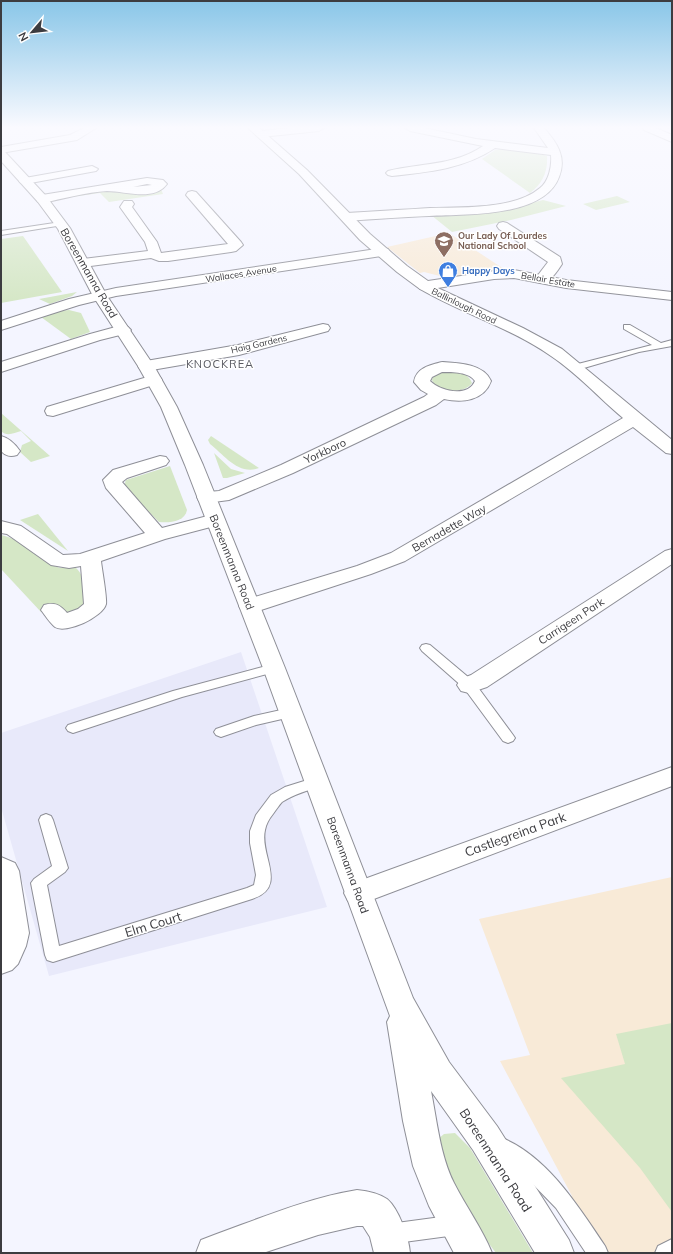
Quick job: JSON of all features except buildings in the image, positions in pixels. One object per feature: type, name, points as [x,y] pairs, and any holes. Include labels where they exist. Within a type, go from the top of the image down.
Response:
[{"type":"street","name":"Boreenmanna Road","points":[[31,187],[61,224],[112,313],[150,373],[180,431],[274,668],[400,1004],[438,1073],[485,1138],[556,1253]]},
{"type":"street","name":"Ballinlough Road","points":[[317,187],[357,229],[425,286],[463,306],[536,339],[577,366],[634,418],[671,447]]},
{"type":"street","points":[[346,217],[477,209],[523,201],[543,192],[548,187]]},
{"type":"street","points":[[42,200],[109,188]]},
{"type":"street","points":[[83,263],[154,254],[159,257],[168,257],[231,248],[236,245],[192,195]]},
{"type":"street","points":[[128,204],[126,207],[156,250],[154,254]]},
{"type":"street","points":[[504,226],[556,260],[555,264],[542,279]]},
{"type":"street","name":"Wallaces Avenue","points":[[112,313],[138,289],[383,252]]},
{"type":"street","name":"Bellair Estate","points":[[425,286],[507,274],[609,290],[672,296]]},
{"type":"street","points":[[1,326],[66,304],[112,313]]},
{"type":"street","points":[[66,304],[112,313]]},
{"type":"street","points":[[1,367],[112,313]]},
{"type":"street","name":"Haig Gardens","points":[[53,411],[128,387],[150,373],[323,328]]},
{"type":"street","name":"Yorkboro","points":[[206,497],[225,495],[294,466],[430,401],[440,394]]},
{"type":"street","name":"Bernadette Way","points":[[250,606],[351,575],[398,557],[472,515],[634,418]]},
{"type":"street","points":[[158,535],[112,484],[112,480],[120,474],[160,462]]},
{"type":"street","points":[[1,527],[14,530],[58,561],[74,562],[158,535],[215,520]]},
{"type":"street","points":[[52,610],[62,622],[94,608],[95,604],[90,558]]},
{"type":"street","name":"Carrigeen Park","points":[[469,685],[479,681],[668,564]]},
{"type":"street","name":"Castlegreina Park","points":[[358,893],[672,776]]},
{"type":"street","points":[[1,868],[5,871],[14,933],[12,946],[7,955],[1,961]]},
{"type":"street","name":"Boreenmanna Road","points":[[400,1004],[420,1121],[430,1166],[441,1194],[466,1239]]},
{"type":"street","points":[[214,1253],[306,1221],[347,1209],[369,1208],[385,1233]]},
{"type":"lane","points":[[1,233],[61,224]]},
{"type":"lane","points":[[627,327],[659,345]]},
{"type":"lane","points":[[577,366],[672,343]]},
{"type":"lane","points":[[426,648],[469,685],[508,738]]},
{"type":"lane","points":[[73,728],[178,694],[274,668]]},
{"type":"lane","points":[[221,732],[254,721],[290,713]]},
{"type":"lane","name":"Elm Court","points":[[46,820],[60,868],[39,883],[53,955],[252,893],[259,889],[263,883],[264,875],[257,843],[257,831],[261,819],[276,799],[290,791],[317,782]]},
{"type":"lane","points":[[485,1138],[508,1150],[529,1166],[564,1202],[598,1253]]},
{"type":"lane","points":[[385,1233],[466,1239]]},
{"type":"lane","points":[[665,1253],[672,1249]]},
{"type":"shaded area","name":"Our Lady Of Lourdes National School","points":[[449,233],[504,269],[448,278],[424,272],[420,273],[387,247]]},
{"type":"shaded area","points":[[241,652],[327,907],[49,976],[1,807],[1,733]]},
{"type":"shaded area","points":[[672,877],[672,1253],[587,1253],[557,1205],[572,1196],[500,1061],[530,1055],[479,919]]},
{"type":"green space","points":[[521,187],[537,187],[530,193]]},
{"type":"green space","points":[[161,189],[163,194],[109,202],[100,193],[57,199],[105,191]]},
{"type":"green space","points":[[617,196],[630,202],[596,210],[583,204]]},
{"type":"green space","points":[[543,200],[566,206],[511,220],[452,232],[431,215],[524,205]]},
{"type":"green space","points":[[23,236],[62,292],[1,303],[1,239]]},
{"type":"green space","points":[[77,292],[72,296],[50,304],[39,299]]},
{"type":"green space","points":[[69,310],[81,313],[90,332],[71,339],[41,317],[58,311]]},
{"type":"green space","points":[[448,371],[458,372],[465,375],[472,383],[468,387],[457,391],[439,388],[432,380],[434,375]]},
{"type":"green space","points":[[1,413],[50,456],[31,462],[20,452],[22,445],[31,441],[21,431],[8,434],[3,433],[1,431]]},
{"type":"green space","points":[[211,436],[259,468],[252,470],[245,469],[238,467],[226,459],[210,444],[208,440]]},
{"type":"green space","points":[[214,453],[231,469],[245,473],[223,478]]},
{"type":"green space","points":[[170,466],[187,510],[183,517],[176,521],[159,522],[127,490],[125,483],[126,480]]},
{"type":"green space","points":[[38,514],[68,551],[20,520]]},
{"type":"green space","points":[[1,535],[9,537],[23,545],[49,564],[59,568],[76,568],[82,577],[85,587],[85,599],[82,609],[65,614],[55,606],[41,612],[1,569]]},
{"type":"green space","points":[[672,1023],[672,1212],[640,1168],[561,1078],[625,1064],[616,1034]]},
{"type":"green space","points":[[455,1133],[470,1148],[533,1253],[496,1253],[470,1219],[449,1186],[438,1139],[444,1134]]},
{"type":"place","name":"Our Lady Of Lourdes National School","points":[[444,258]]},
{"type":"place","name":"Happy Days","points":[[448,288]]},
{"type":"district","name":"KNOCKREA","points":[[220,364]]}]
